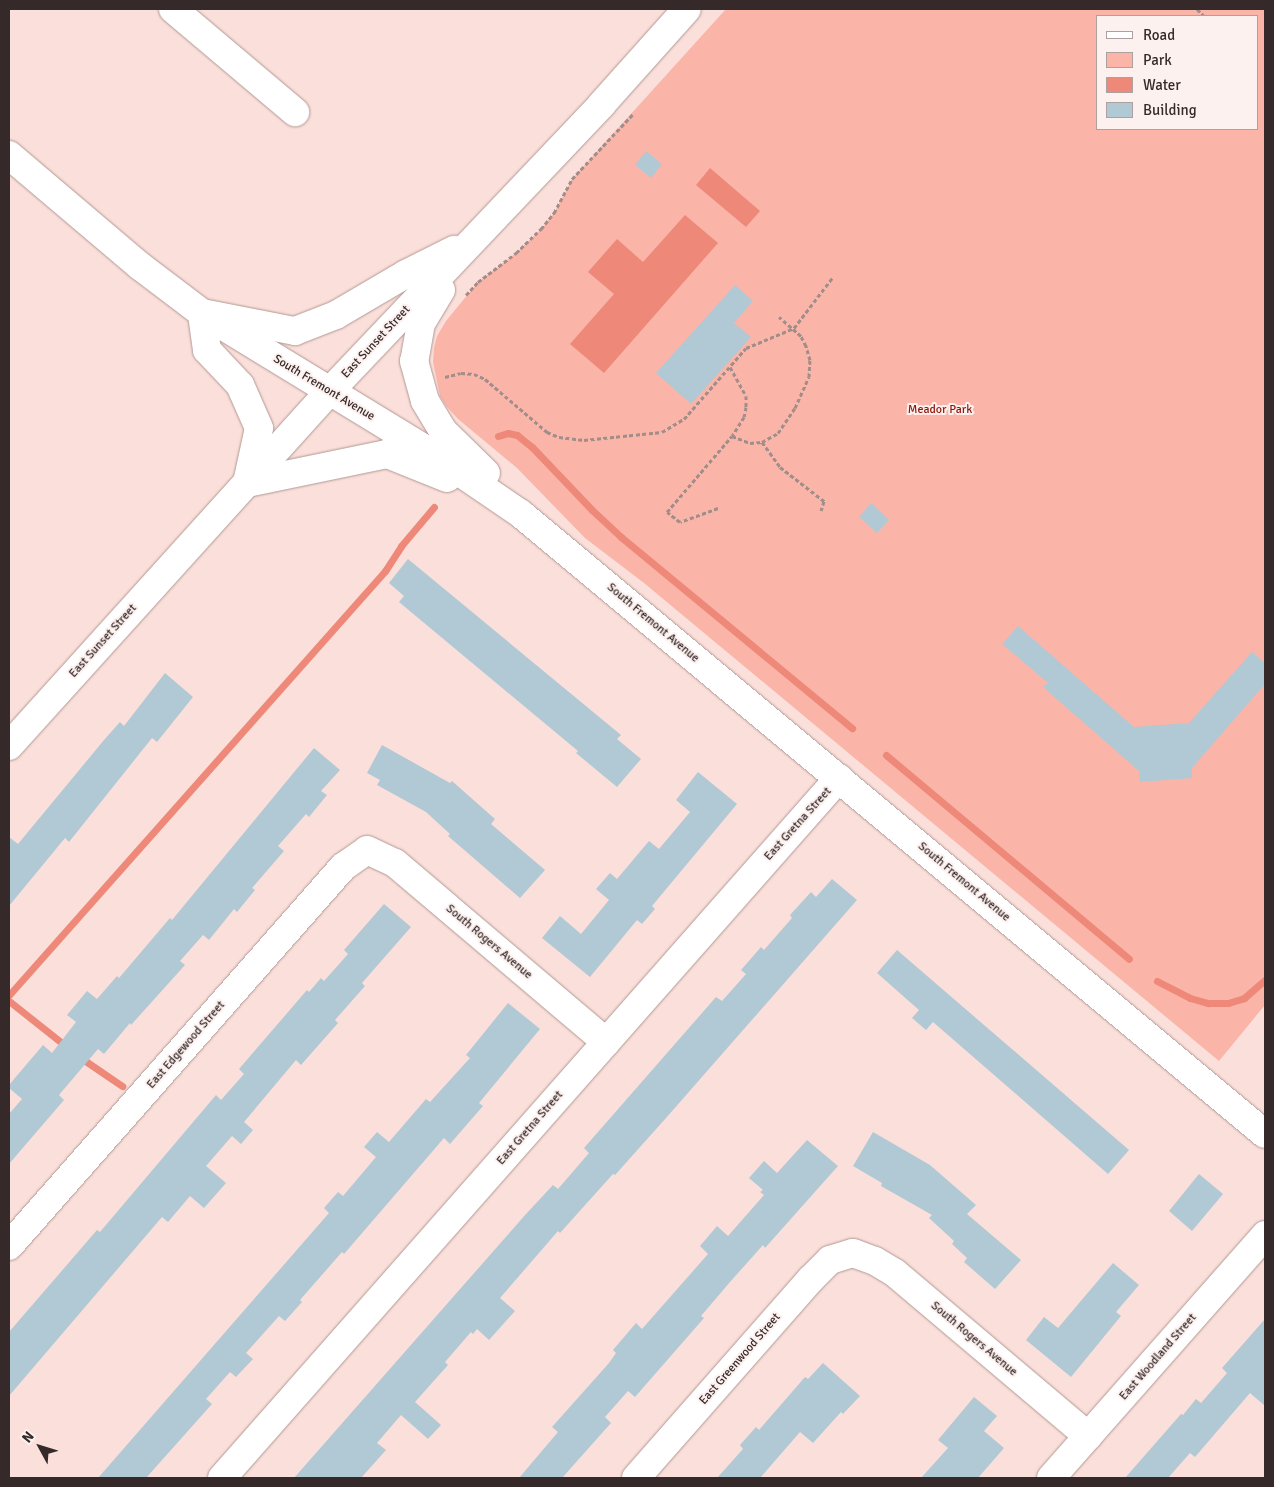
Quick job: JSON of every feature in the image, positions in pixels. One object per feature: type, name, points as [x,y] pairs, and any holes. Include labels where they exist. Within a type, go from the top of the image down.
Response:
[{"type":"main road","points":[[173,9],[295,112]]},
{"type":"main road","name":"East Sunset Street","points":[[9,746],[330,391],[602,104],[687,9]]},
{"type":"main road","name":"South Fremont Avenue","points":[[12,166],[202,313],[436,456],[509,504],[1265,1134]]},
{"type":"main road","points":[[471,242],[406,274],[336,315],[295,331],[202,313],[207,350],[240,385],[259,428],[247,482],[387,454],[436,472],[495,502],[509,504]]},
{"type":"main road","points":[[471,242],[421,323],[414,361],[425,401],[443,431],[494,480],[509,504]]},
{"type":"main road","name":"East Gretna Street","points":[[222,1478],[839,778]]},
{"type":"main road","name":"South Rogers Avenue","points":[[368,850],[395,862],[606,1042]]},
{"type":"main road","name":"East Edgewood Street","points":[[9,1246],[343,868],[368,850]]},
{"type":"main road","name":"East Woodland Street","points":[[1051,1478],[1265,1235]]},
{"type":"main road","name":"South Rogers Avenue","points":[[853,1253],[875,1261],[895,1273],[1088,1436]]},
{"type":"main road","name":"East Greenwood Street","points":[[636,1478],[811,1279],[830,1260],[853,1253]]},
{"type":"path","points":[[462,300],[478,282],[516,253],[541,229],[554,213],[572,179],[633,114]]},
{"type":"path","points":[[436,380],[461,373],[474,374],[485,379],[547,432],[559,437],[584,440],[662,432],[674,427],[684,419],[746,348],[794,328],[833,277]]},
{"type":"path","points":[[732,436],[750,443],[762,442],[778,433],[787,422],[803,394],[809,377],[810,360],[806,346],[794,328],[779,317]]},
{"type":"path","points":[[718,508],[680,522],[667,512],[732,436],[744,417],[746,396],[730,367]]},
{"type":"path","points":[[762,442],[780,467],[824,501],[821,511]]},
{"type":"green space","name":"Meador Park","points":[[726,9],[1265,9],[1265,1005],[1219,1061],[644,583],[585,538],[517,468],[458,419],[447,407],[440,396],[433,362],[437,336],[446,321],[478,282],[516,253],[541,229],[554,213],[572,179]]},
{"type":"water","points":[[710,168],[760,211],[746,227],[696,185]]},
{"type":"water","points":[[685,215],[718,243],[604,373],[570,344],[614,294],[588,272],[617,239],[643,262]]},
{"type":"building","points":[[646,151],[662,164],[651,178],[635,165]]},
{"type":"building","points":[[735,285],[753,301],[734,323],[751,337],[691,404],[656,373]]},
{"type":"building","points":[[871,503],[889,520],[877,533],[859,517]]},
{"type":"building","points":[[408,559],[621,735],[617,739],[641,759],[617,787],[576,753],[578,751],[399,602],[404,596],[389,583]]},
{"type":"building","points":[[1018,626],[1134,727],[1189,723],[1252,652],[1265,663],[1265,684],[1192,768],[1192,778],[1140,782],[1139,771],[1043,687],[1048,683],[1002,644]]},
{"type":"building","points":[[165,673],[193,697],[157,742],[152,738],[69,842],[65,838],[9,906],[9,837],[18,844],[120,722],[124,726]]},
{"type":"building","points":[[382,745],[450,783],[452,781],[495,819],[491,824],[545,870],[520,898],[448,836],[450,834],[426,812],[377,785],[380,780],[367,773]]},
{"type":"building","points":[[314,748],[340,770],[321,791],[327,795],[309,817],[306,814],[278,846],[284,851],[252,888],[255,890],[237,912],[234,909],[209,940],[203,935],[180,961],[185,965],[131,1025],[130,1023],[104,1054],[98,1049],[59,1095],[64,1100],[9,1164],[9,1114],[22,1099],[9,1088],[9,1085],[43,1045],[52,1053],[76,1022],[67,1015],[87,991],[97,999],[117,976],[119,978],[170,918],[172,920]]},
{"type":"building","points":[[698,772],[737,804],[652,906],[655,909],[642,924],[637,920],[590,977],[542,938],[560,916],[581,934],[609,900],[596,889],[610,873],[617,879],[649,841],[659,849],[690,812],[676,800]]},
{"type":"building","points":[[832,879],[857,900],[615,1175],[613,1174],[560,1233],[558,1231],[500,1298],[515,1311],[489,1340],[477,1329],[473,1334],[471,1332],[445,1362],[448,1365],[415,1402],[441,1425],[428,1439],[401,1415],[377,1443],[386,1450],[361,1478],[294,1478],[526,1214],[553,1185],[558,1189],[589,1153],[584,1148],[716,997],[722,1001],[746,974],[741,970],[761,947],[764,950],[792,918],[790,915],[811,892],[816,897]]},
{"type":"building","points":[[384,904],[411,927],[362,983],[365,986],[335,1020],[338,1023],[301,1065],[296,1060],[244,1122],[253,1130],[241,1144],[232,1136],[206,1166],[226,1183],[204,1208],[190,1196],[168,1222],[162,1217],[9,1396],[9,1332],[97,1230],[100,1232],[216,1095],[221,1100],[244,1074],[239,1069],[307,990],[309,992],[321,978],[324,981],[348,954],[344,950]]},
{"type":"building","points":[[897,950],[1129,1150],[1108,1174],[933,1022],[926,1030],[912,1018],[919,1010],[877,973]]},
{"type":"building","points":[[508,1003],[540,1029],[479,1103],[483,1106],[450,1144],[444,1138],[344,1254],[342,1252],[300,1300],[302,1302],[285,1321],[279,1316],[246,1353],[253,1359],[236,1377],[230,1372],[206,1399],[212,1404],[146,1478],[98,1478],[329,1213],[324,1208],[338,1192],[343,1196],[376,1157],[364,1147],[377,1132],[389,1142],[426,1099],[430,1102],[470,1058],[466,1055]]},
{"type":"building","points":[[873,1132],[930,1165],[976,1205],[967,1214],[1021,1260],[995,1289],[964,1262],[967,1258],[952,1244],[954,1241],[929,1218],[932,1215],[881,1186],[882,1183],[853,1166]]},
{"type":"building","points":[[807,1140],[838,1166],[765,1248],[763,1245],[730,1282],[701,1316],[704,1318],[635,1397],[628,1391],[605,1417],[611,1423],[562,1478],[519,1478],[558,1432],[552,1427],[609,1363],[616,1353],[613,1350],[636,1323],[642,1329],[708,1254],[700,1246],[717,1226],[728,1236],[764,1195],[760,1192],[763,1190],[749,1178],[764,1161],[777,1173]]},
{"type":"building","points":[[1199,1174],[1223,1194],[1192,1231],[1169,1211]]},
{"type":"building","points":[[1113,1263],[1139,1285],[1116,1312],[1121,1316],[1071,1377],[1026,1340],[1044,1317],[1058,1328]]},
{"type":"building","points":[[1265,1319],[1265,1406],[1250,1393],[1195,1457],[1190,1453],[1168,1478],[1125,1478],[1196,1399],[1201,1403],[1227,1373],[1222,1368]]},
{"type":"building","points":[[823,1363],[860,1396],[843,1414],[841,1412],[813,1443],[800,1432],[760,1478],[717,1478],[743,1449],[740,1445],[756,1427],[759,1430],[805,1377],[808,1379]]},
{"type":"building","points":[[974,1397],[997,1416],[984,1431],[1004,1448],[978,1478],[921,1478],[948,1448],[938,1440]]},
{"type":"waterway","points":[[498,436],[508,433],[517,435],[532,447],[592,510],[621,537],[852,728]]},
{"type":"waterway","points":[[9,995],[385,571],[401,546],[434,507]]},
{"type":"waterway","points":[[886,755],[1129,959]]},
{"type":"waterway","points":[[1157,981],[1190,998],[1208,1003],[1228,1003],[1244,998],[1265,980]]},
{"type":"waterway","points":[[9,1001],[67,1047]]},
{"type":"waterway","points":[[81,1058],[122,1086]]}]
